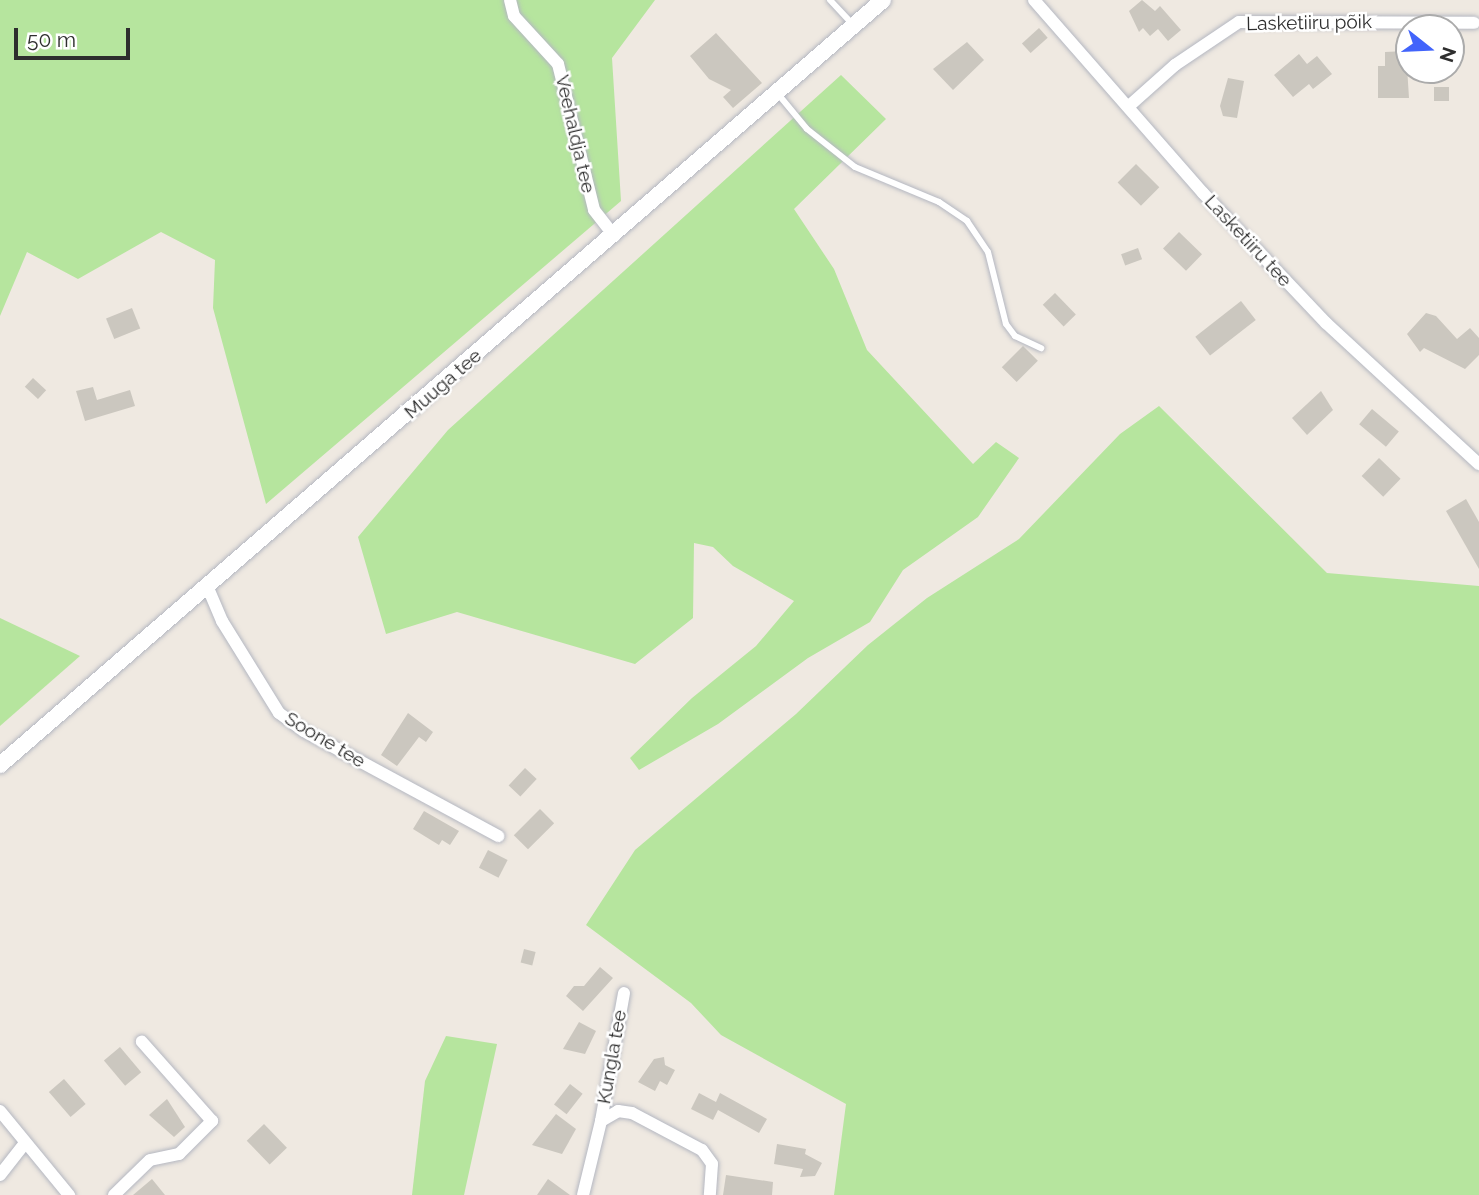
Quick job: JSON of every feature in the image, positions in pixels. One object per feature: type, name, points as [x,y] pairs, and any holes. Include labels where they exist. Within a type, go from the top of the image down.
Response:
[{"type":"street","name":"Veehaldja tee","points":[[510,0],[514,16],[558,64],[594,210],[614,236]]},
{"type":"street","name":"Muuga tee","points":[[0,765],[208,588],[883,0]]},
{"type":"street","name":"Lasketiiru tee","points":[[1034,0],[1203,193],[1326,323],[1479,464]]},
{"type":"street","name":"Lasketiiru põik","points":[[1129,106],[1175,65],[1239,22],[1474,23]]},
{"type":"street","name":"Soone tee","points":[[208,588],[222,621],[279,713],[304,731],[498,836]]},
{"type":"street","name":"Kungla tee","points":[[583,1195],[601,1121],[624,993]]},
{"type":"street","points":[[114,1195],[150,1160],[178,1154],[212,1121],[142,1042]]},
{"type":"street","points":[[0,1111],[69,1195]]},
{"type":"street","name":"Kungla tee","points":[[601,1121],[618,1111],[632,1113],[702,1150],[712,1164],[710,1195]]},
{"type":"street","points":[[0,1175],[25,1143]]},
{"type":"lane","points":[[830,0],[853,26]]},
{"type":"lane","points":[[777,93],[807,129],[855,167],[939,202],[967,221],[988,252],[1006,324],[1015,337],[1041,348]]},
{"type":"green space","points":[[0,0],[655,0],[612,58],[621,201],[266,504],[213,308],[215,260],[161,232],[78,279],[27,252],[0,316]]},
{"type":"green space","points":[[841,75],[886,119],[794,209],[834,269],[867,350],[973,464],[996,442],[1019,458],[978,517],[903,570],[870,622],[808,658],[718,724],[639,770],[630,758],[692,698],[756,646],[794,601],[733,566],[713,547],[694,543],[693,618],[635,664],[457,612],[386,634],[358,537],[448,430]]},
{"type":"green space","points":[[1159,406],[1327,573],[1479,586],[1479,1195],[834,1195],[846,1104],[721,1035],[691,1003],[586,925],[635,850],[796,714],[868,645],[927,598],[1019,539],[1120,434]]},
{"type":"green space","points":[[0,618],[80,656],[0,726]]},
{"type":"green space","points":[[446,1036],[497,1044],[464,1195],[412,1195],[425,1081]]},
{"type":"building","points":[[1142,0],[1155,11],[1160,6],[1181,30],[1168,41],[1158,29],[1150,36],[1143,28],[1139,32],[1129,11]]},
{"type":"building","points":[[1039,28],[1048,38],[1031,53],[1022,43]]},
{"type":"building","points":[[716,33],[762,83],[733,108],[723,97],[731,90],[709,79],[690,56]]},
{"type":"building","points":[[967,42],[984,60],[953,90],[933,69]]},
{"type":"building","points":[[1385,52],[1395,52],[1395,84],[1408,84],[1409,98],[1378,98],[1378,66],[1385,66]]},
{"type":"building","points":[[1299,54],[1307,64],[1317,56],[1332,74],[1313,89],[1309,84],[1293,97],[1274,75]]},
{"type":"building","points":[[1228,78],[1244,81],[1237,118],[1223,116],[1220,106]]},
{"type":"building","points":[[1434,87],[1449,87],[1449,101],[1434,101]]},
{"type":"building","points":[[1136,164],[1159,187],[1141,206],[1118,182]]},
{"type":"building","points":[[1179,232],[1202,254],[1186,271],[1163,249]]},
{"type":"building","points":[[1138,248],[1142,259],[1125,265],[1121,254]]},
{"type":"building","points":[[1055,293],[1076,315],[1064,326],[1043,305]]},
{"type":"building","points":[[1241,301],[1256,320],[1210,356],[1195,337]]},
{"type":"building","points":[[132,308],[140,328],[114,339],[106,318]]},
{"type":"building","points":[[1426,313],[1436,316],[1457,339],[1470,328],[1479,338],[1479,355],[1465,369],[1424,348],[1420,352],[1407,334]]},
{"type":"building","points":[[1023,346],[1038,361],[1017,382],[1002,367]]},
{"type":"building","points":[[33,378],[46,390],[38,399],[25,387]]},
{"type":"building","points":[[93,387],[97,400],[130,390],[135,406],[85,421],[76,391]]},
{"type":"building","points":[[1321,391],[1333,410],[1307,435],[1292,418]]},
{"type":"building","points":[[1372,409],[1399,431],[1386,447],[1359,424]]},
{"type":"building","points":[[1379,458],[1401,479],[1383,497],[1362,476]]},
{"type":"building","points":[[1466,499],[1479,522],[1479,569],[1446,511]]},
{"type":"building","points":[[408,713],[433,732],[426,742],[419,737],[397,766],[381,755]]},
{"type":"building","points":[[525,768],[537,779],[520,796],[509,786]]},
{"type":"building","points":[[540,809],[554,823],[528,849],[514,835]]},
{"type":"building","points":[[424,811],[459,831],[450,845],[442,840],[439,845],[413,829]]},
{"type":"building","points":[[488,850],[508,860],[499,878],[479,868]]},
{"type":"building","points":[[524,949],[536,952],[532,965],[521,963]]},
{"type":"building","points":[[600,967],[613,978],[583,1011],[566,996],[574,986],[584,986]]},
{"type":"building","points":[[579,1022],[596,1031],[585,1054],[563,1049]]},
{"type":"building","points":[[120,1047],[141,1072],[125,1086],[104,1060]]},
{"type":"building","points":[[664,1057],[665,1065],[675,1070],[667,1085],[660,1081],[655,1091],[638,1082],[654,1059]]},
{"type":"building","points":[[64,1079],[86,1104],[71,1117],[49,1092]]},
{"type":"building","points":[[570,1084],[583,1094],[567,1114],[554,1104]]},
{"type":"building","points":[[699,1093],[716,1102],[720,1093],[767,1119],[759,1133],[718,1110],[713,1120],[691,1109]]},
{"type":"building","points":[[167,1099],[185,1127],[174,1137],[149,1115]]},
{"type":"building","points":[[556,1114],[576,1129],[562,1154],[532,1145]]},
{"type":"building","points":[[264,1124],[287,1148],[270,1164],[247,1141]]},
{"type":"building","points":[[777,1144],[806,1149],[805,1154],[822,1163],[815,1176],[800,1177],[803,1169],[774,1164]]},
{"type":"building","points":[[726,1175],[773,1182],[772,1195],[723,1195]]},
{"type":"building","points":[[152,1179],[165,1195],[133,1195]]},
{"type":"building","points":[[548,1179],[570,1195],[537,1195]]}]
